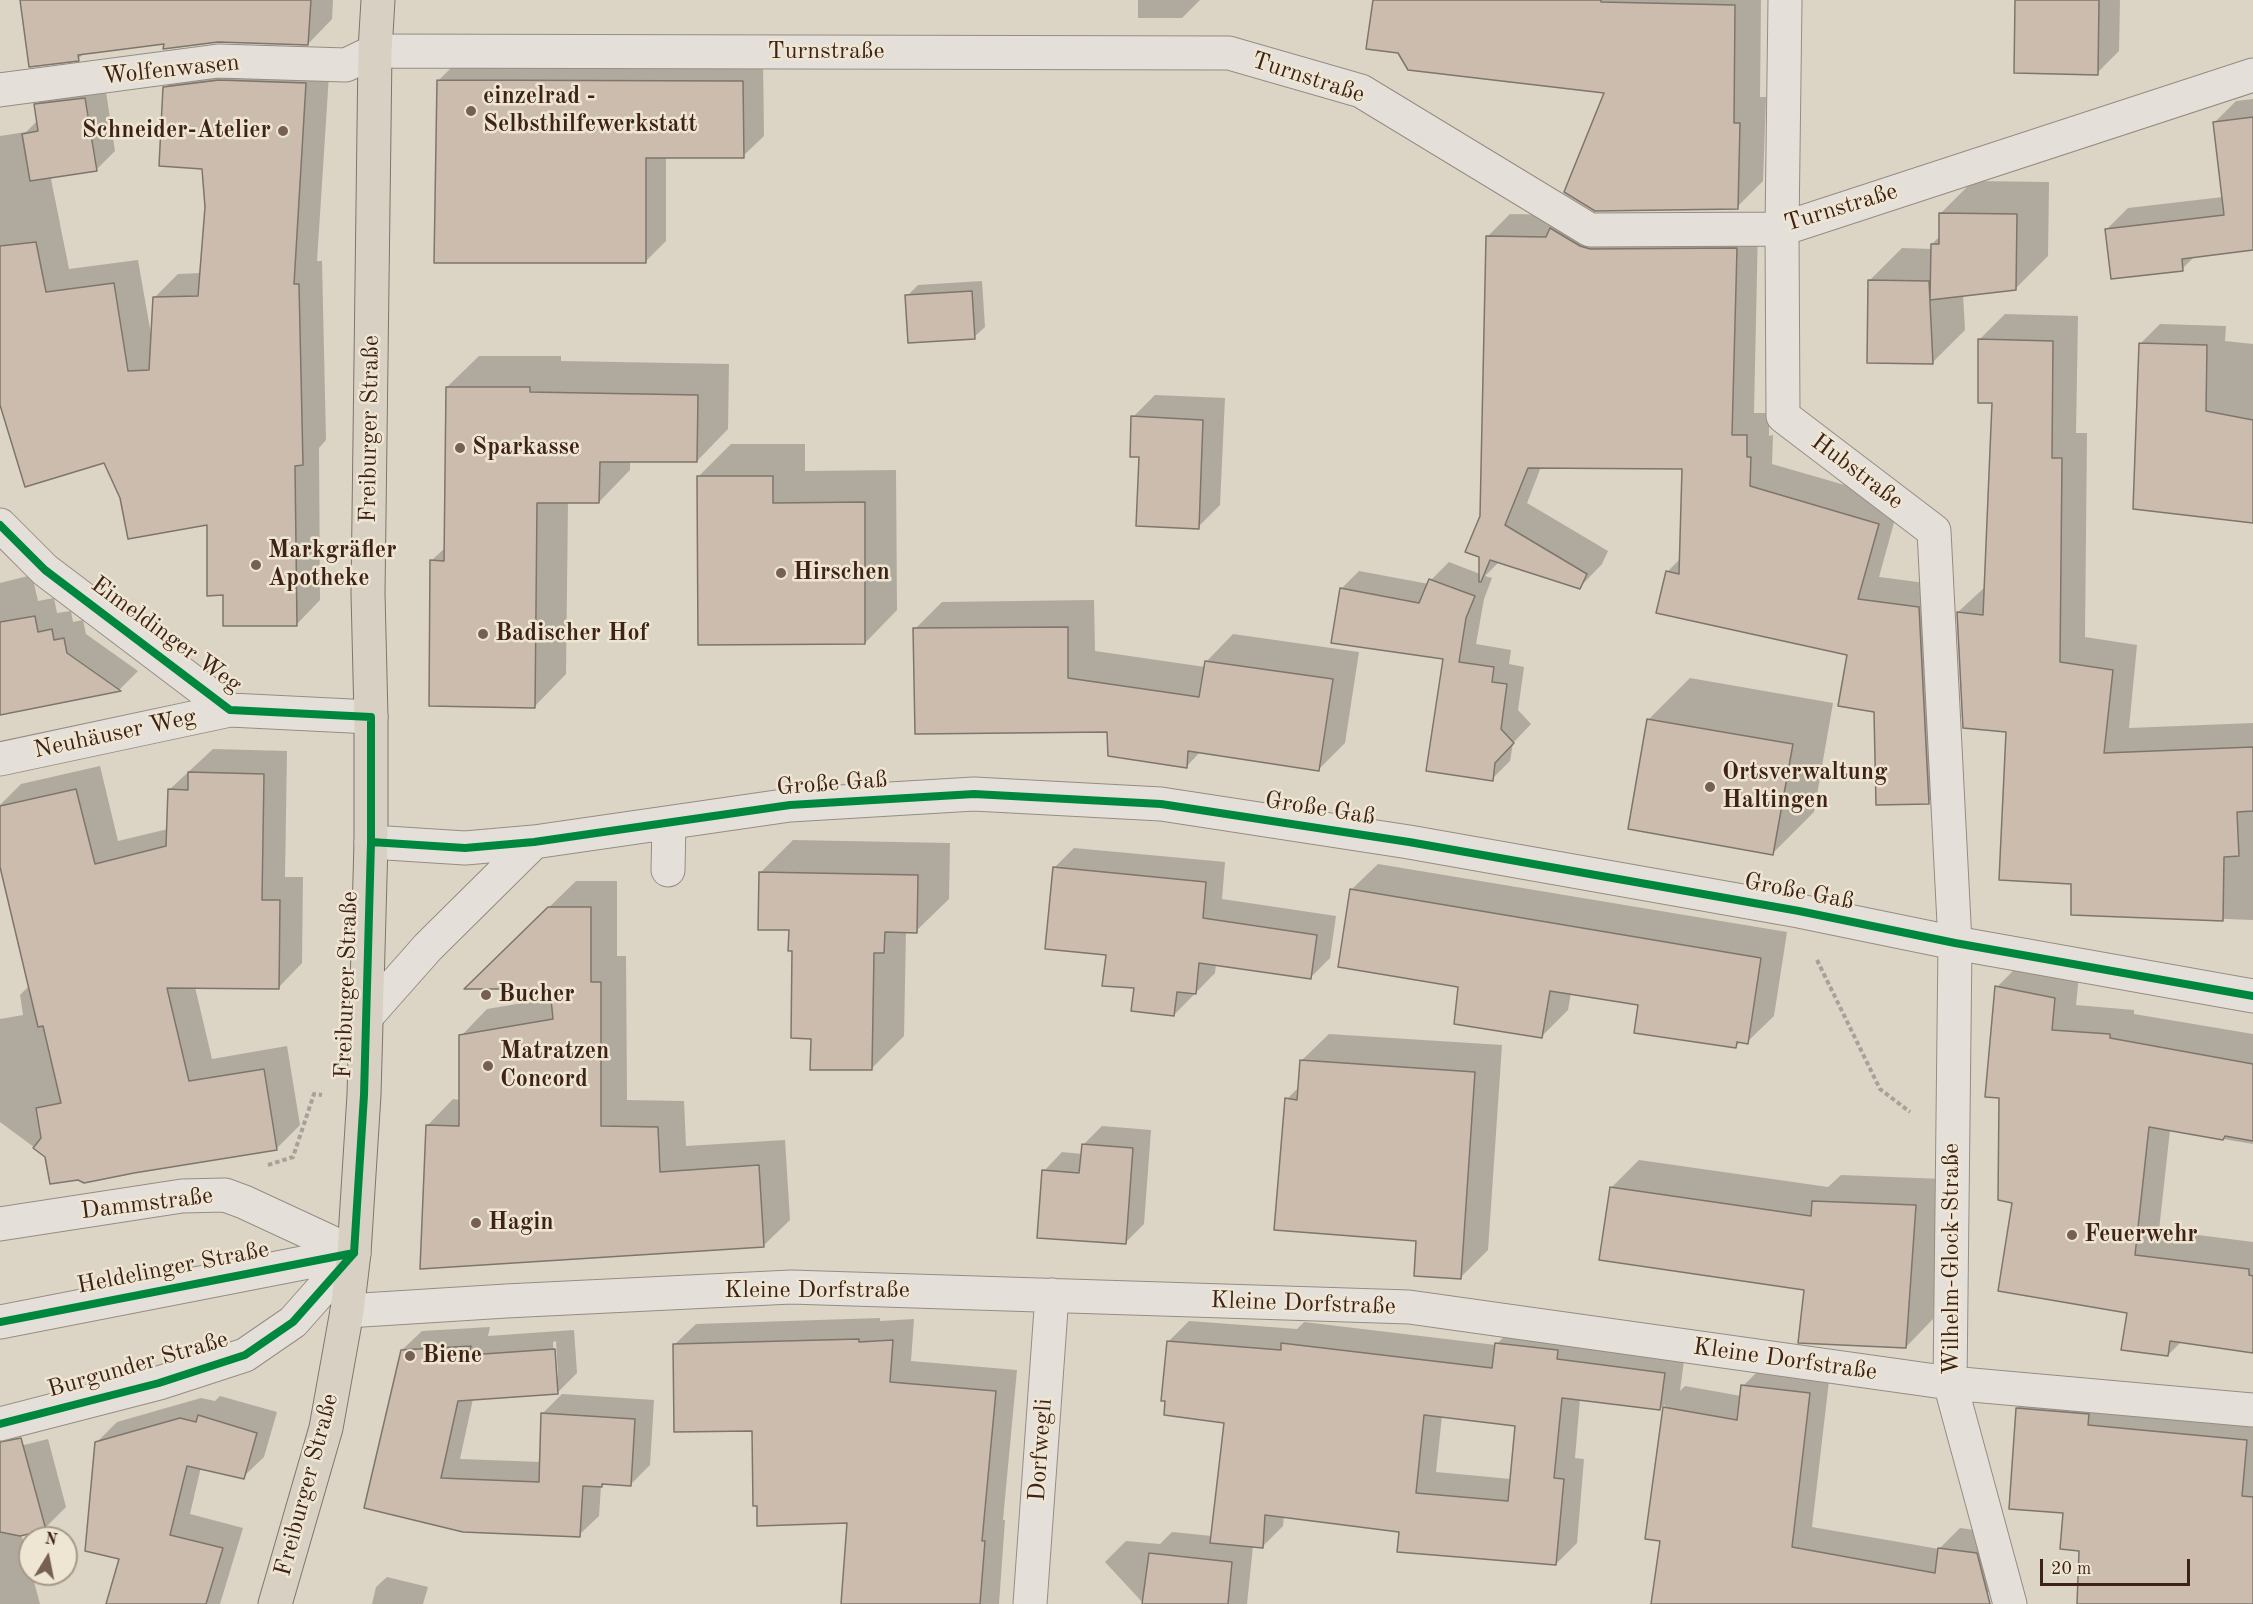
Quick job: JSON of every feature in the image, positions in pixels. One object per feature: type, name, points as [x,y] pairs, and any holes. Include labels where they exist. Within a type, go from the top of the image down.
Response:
[{"type":"main road","name":"Freiburger Straße","points":[[275,1604],[321,1450],[354,1253],[366,1017],[371,843],[368,593],[375,51],[378,0]]},
{"type":"street","name":"Hubstraße","points":[[1785,0],[1782,229],[1783,416],[1934,531],[1955,943]]},
{"type":"street","name":"Wolfenwasen","points":[[0,90],[218,61],[346,65],[375,51]]},
{"type":"street","name":"Turnstraße","points":[[375,51],[1229,53],[1361,91],[1590,230],[1782,229],[2253,75]]},
{"type":"street","name":"Eimeldinger Weg","points":[[0,525],[45,570],[230,710],[371,717]]},
{"type":"street","name":"Neuhäuser Weg","points":[[0,759],[230,710]]},
{"type":"street","name":"Große Gaß","points":[[371,843],[465,848],[534,842],[790,805],[974,794],[1161,804],[1409,842],[1799,911],[1955,943],[2253,996]]},
{"type":"street","points":[[668,870],[669,823]]},
{"type":"street","points":[[366,1017],[428,947],[534,842]]},
{"type":"street","name":"Wilhelm-Glock-Straße","points":[[1955,943],[1950,1383],[2010,1604]]},
{"type":"street","name":"Dammstraße","points":[[0,1224],[182,1196],[225,1195],[354,1253]]},
{"type":"street","name":"Heldelinger Straße","points":[[0,1322],[354,1253]]},
{"type":"street","name":"Burgunder Straße","points":[[0,1424],[159,1383],[244,1355],[293,1322],[354,1253]]},
{"type":"street","name":"Kleine Dorfstraße","points":[[346,1311],[506,1300],[791,1287],[1409,1307],[1950,1383],[2253,1410]]},
{"type":"street","name":"Dorfwegli","points":[[1030,1604],[1052,1295]]},
{"type":"path","points":[[1799,911],[1810,945],[1880,1089],[1934,1131],[1953,1158]]},
{"type":"building","points":[[20,0],[311,0],[308,45],[218,42],[163,49],[164,44],[78,55],[79,61],[29,67]]},
{"type":"building","points":[[1373,0],[1601,0],[1601,2],[1735,5],[1734,123],[1740,123],[1738,209],[1595,211],[1564,192],[1604,93],[1408,70],[1398,53],[1366,49]]},
{"type":"building","points":[[2015,0],[2099,0],[2098,75],[2014,73]]},
{"type":"building","points":[[219,80],[306,83],[294,284],[299,284],[303,465],[295,466],[297,626],[223,626],[223,595],[207,596],[207,525],[128,539],[120,498],[104,463],[25,487],[0,405],[0,246],[36,242],[46,292],[114,283],[128,371],[149,370],[153,297],[198,296],[205,207],[202,169],[159,166],[163,87]]},
{"type":"building","points":[[437,80],[743,81],[744,158],[646,158],[646,263],[434,263]]},
{"type":"building","points":[[85,98],[97,171],[30,181],[22,134],[38,131],[34,104]]},
{"type":"building","points":[[2253,117],[2253,250],[2182,259],[2183,271],[2111,279],[2105,229],[2224,215],[2213,122]]},
{"type":"building","points":[[1939,213],[2017,214],[2016,290],[1930,300],[1931,244],[1939,244]]},
{"type":"building","points":[[1550,228],[1580,246],[1590,249],[1737,248],[1732,435],[1747,435],[1747,457],[1751,457],[1750,486],[1879,524],[1858,599],[1919,607],[1929,804],[1876,805],[1874,712],[1838,706],[1847,655],[1656,613],[1666,571],[1679,574],[1682,469],[1528,468],[1505,525],[1587,574],[1580,589],[1490,560],[1479,582],[1479,557],[1465,552],[1480,516],[1486,236],[1546,237]]},
{"type":"building","points":[[1868,280],[1929,281],[1933,364],[1867,363]]},
{"type":"building","points":[[972,291],[975,339],[908,343],[905,295]]},
{"type":"building","points":[[1978,339],[2053,341],[2052,458],[2062,458],[2060,662],[2113,670],[2104,753],[2253,747],[2253,811],[2237,812],[2239,856],[2224,857],[2223,921],[2071,915],[2071,884],[1999,880],[2006,732],[1963,728],[1957,612],[1983,615],[1992,403],[1978,403]]},
{"type":"building","points":[[2139,343],[2207,345],[2206,411],[2253,420],[2253,523],[2133,509]]},
{"type":"building","points":[[446,387],[530,387],[530,392],[698,395],[697,462],[600,462],[599,503],[537,503],[535,708],[429,706],[430,560],[444,561]]},
{"type":"building","points":[[1131,416],[1203,420],[1199,529],[1136,526],[1139,457],[1130,457]]},
{"type":"building","name":"Hirschen","points":[[697,476],[773,476],[773,503],[865,502],[865,644],[698,645]]},
{"type":"building","points":[[1429,579],[1475,596],[1466,618],[1459,662],[1494,667],[1492,682],[1507,684],[1501,729],[1514,743],[1495,763],[1493,781],[1426,771],[1443,659],[1331,643],[1340,588],[1419,603]]},
{"type":"building","points":[[35,616],[38,632],[52,629],[54,640],[64,638],[67,653],[121,691],[0,715],[0,622]]},
{"type":"building","points":[[1068,627],[1068,678],[1199,697],[1205,661],[1333,679],[1319,771],[1188,751],[1187,768],[1108,756],[1107,732],[915,734],[913,628]]},
{"type":"building","name":"Ortsverwaltung Haltingen","points":[[1647,719],[1793,744],[1773,855],[1628,829]]},
{"type":"building","points":[[188,772],[264,774],[262,900],[280,900],[279,989],[167,988],[189,1081],[264,1069],[277,1150],[84,1183],[78,1180],[50,1184],[45,1157],[33,1148],[41,1138],[36,1108],[61,1103],[43,1026],[38,1027],[0,867],[0,806],[76,789],[95,864],[166,846],[168,789],[188,790]]},
{"type":"building","points":[[1053,867],[1206,882],[1203,918],[1317,935],[1311,979],[1199,963],[1196,994],[1177,992],[1174,1016],[1131,1011],[1134,988],[1102,986],[1106,955],[1045,949]]},
{"type":"building","points":[[759,872],[918,875],[917,933],[885,932],[884,953],[874,953],[872,1070],[810,1070],[811,1039],[791,1038],[792,951],[788,951],[789,930],[758,930]]},
{"type":"building","points":[[1350,889],[1761,958],[1748,1044],[1737,1042],[1736,1048],[1634,1033],[1638,1005],[1550,991],[1542,1038],[1454,1024],[1458,987],[1338,967]]},
{"type":"building","points":[[548,907],[591,907],[591,982],[601,982],[601,1126],[658,1127],[660,1172],[759,1165],[764,1247],[420,1269],[426,1125],[459,1126],[459,1035],[553,1019],[550,989],[464,989]]},
{"type":"building","points":[[1995,986],[2055,998],[2052,1030],[2110,1034],[2110,1038],[2253,1064],[2253,1141],[2225,1136],[2223,1140],[2149,1127],[2135,1255],[2249,1269],[2249,1275],[2253,1276],[2253,1353],[2170,1341],[2168,1356],[2121,1350],[2127,1313],[1998,1291],[2012,1203],[1998,1200],[1999,1098],[1985,1097]]},
{"type":"building","points":[[1300,1060],[1475,1072],[1461,1279],[1414,1276],[1416,1241],[1274,1230],[1285,1098],[1297,1100]]},
{"type":"building","points":[[1082,1144],[1133,1148],[1126,1244],[1037,1238],[1042,1170],[1079,1173]]},
{"type":"building","points":[[1610,1187],[1811,1216],[1812,1201],[1916,1205],[1906,1348],[1798,1343],[1804,1290],[1599,1260]]},
{"type":"building","points":[[859,1339],[859,1342],[893,1340],[890,1382],[996,1391],[982,1541],[985,1541],[980,1604],[841,1604],[847,1523],[757,1526],[757,1506],[753,1506],[752,1431],[674,1432],[673,1344]]},
{"type":"building","points":[[1167,1341],[1281,1350],[1281,1343],[1492,1368],[1495,1343],[1558,1350],[1557,1359],[1665,1373],[1660,1410],[1562,1398],[1554,1478],[1564,1479],[1556,1565],[1397,1552],[1399,1532],[1265,1515],[1263,1548],[1210,1543],[1224,1423],[1164,1415],[1165,1401],[1161,1401]],"holes":[[[1424,1415],[1515,1426],[1508,1501],[1416,1493]]]},
{"type":"building","points":[[471,1346],[469,1355],[555,1349],[558,1394],[458,1401],[441,1478],[539,1482],[541,1413],[635,1419],[631,1486],[602,1484],[602,1487],[583,1486],[580,1537],[463,1532],[364,1508],[401,1350]]},
{"type":"building","points":[[1741,1385],[1810,1393],[1792,1547],[1935,1573],[1938,1548],[1977,1553],[1990,1604],[1651,1604],[1660,1541],[1645,1539],[1663,1407],[1737,1420]]},
{"type":"building","points":[[2016,1408],[2089,1414],[2088,1425],[2247,1440],[2242,1496],[2253,1497],[2253,1604],[2077,1604],[2079,1551],[2060,1549],[2063,1513],[2009,1509]]},
{"type":"building","points":[[198,1415],[257,1433],[244,1479],[187,1466],[170,1535],[223,1548],[206,1604],[106,1604],[119,1559],[85,1551],[95,1442],[180,1418],[196,1422]]},
{"type":"building","points":[[21,1438],[45,1526],[18,1526],[18,1536],[0,1532],[0,1442]]},
{"type":"building","points":[[1149,1553],[1232,1562],[1228,1604],[1142,1604]]},
{"type":"cycle path","points":[[0,525],[45,570],[230,710],[371,717],[371,842],[364,1095],[354,1253]]},
{"type":"cycle path","points":[[371,842],[465,848],[534,842],[790,805],[974,794],[1161,804],[1409,842],[1799,911],[1955,943],[2253,996]]},
{"type":"cycle path","points":[[0,1322],[354,1253]]},
{"type":"cycle path","points":[[0,1424],[159,1383],[245,1355],[293,1322],[354,1253]]},
{"type":"place","name":"einzelrad - Selbsthilfewerkstatt","points":[[471,111]]},
{"type":"place","name":"Schneider-Atelier","points":[[283,131]]},
{"type":"place","name":"Sparkasse","points":[[460,448]]},
{"type":"place","name":"Markgräfler Apotheke","points":[[256,565]]},
{"type":"place","name":"Hirschen","points":[[781,573]]},
{"type":"place","name":"Badischer Hof","points":[[483,634]]},
{"type":"place","name":"Ortsverwaltung Haltingen","points":[[1710,787]]},
{"type":"place","name":"Bucher","points":[[486,995]]},
{"type":"place","name":"Matratzen Concord","points":[[488,1066]]},
{"type":"place","name":"Hagin","points":[[476,1223]]},
{"type":"place","name":"Feuerwehr","points":[[2072,1235]]},
{"type":"place","name":"Biene","points":[[410,1356]]}]
